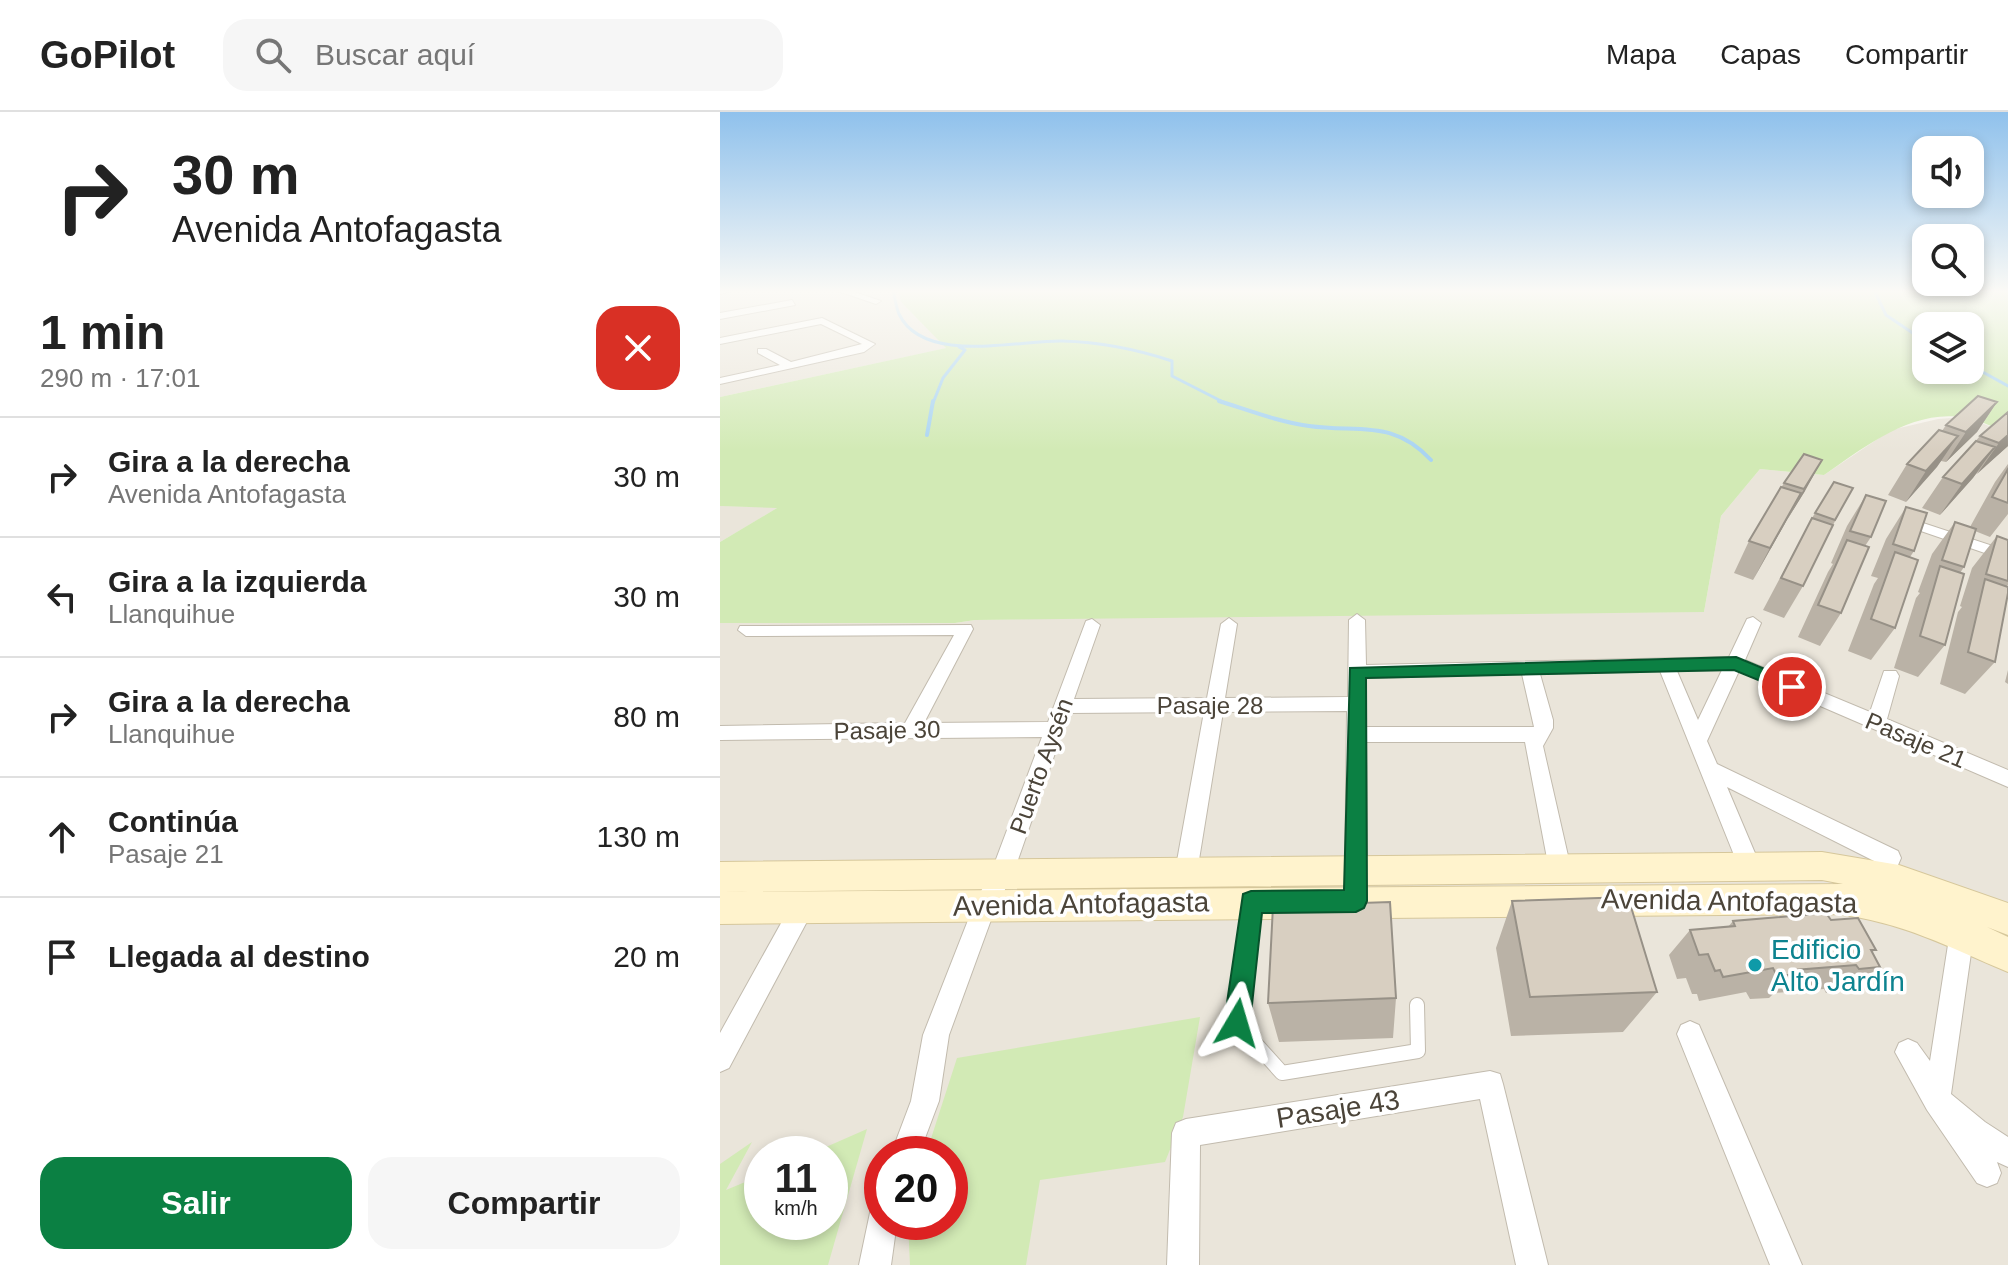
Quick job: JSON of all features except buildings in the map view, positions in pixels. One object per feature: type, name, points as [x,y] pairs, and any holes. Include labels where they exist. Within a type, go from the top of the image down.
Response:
[{"type":"street","points":[[720,381],[860,350],[870,344]]},
{"type":"street","points":[[762,351],[789,365]]},
{"type":"street","points":[[1923,527],[2007,553]]},
{"type":"street","points":[[1356,886],[1357,620]]},
{"type":"street","points":[[1697,743],[1753,623]]},
{"type":"street","points":[[1186,872],[1229,624]]},
{"type":"street","name":"Puerto Aysén","points":[[912,1136],[925,1101],[936,1035],[985,905],[1002,874],[1092,625]]},
{"type":"street","points":[[746,630],[965,629],[911,730]]},
{"type":"street","points":[[1357,672],[1736,663]]},
{"type":"street","name":"Pasaje 21","points":[[1736,663],[2008,779]]},
{"type":"street","points":[[1666,665],[1749,865]]},
{"type":"street","points":[[1529,666],[1544,720],[1533,745],[1560,869]]},
{"type":"street","points":[[1876,724],[1890,676]]},
{"type":"street","name":"Pasaje 28","points":[[1063,706],[1356,704]]},
{"type":"street","name":"Pasaje 30","points":[[720,733],[1054,729]]},
{"type":"street","points":[[1356,734],[1538,735]]},
{"type":"street","points":[[1707,768],[1890,858]]},
{"type":"street","name":"Avenida Antofagasta","points":[[720,908],[1251,902],[1356,886],[1560,869],[1749,865],[1822,866],[1860,871],[1940,892],[2008,919]]},
{"type":"street","name":"Avenida Antofagasta","points":[[720,877],[1186,872],[1356,886],[1836,899],[1903,910],[1962,932],[2008,955]]},
{"type":"street","points":[[720,1059],[803,906]]},
{"type":"street","points":[[1937,1100],[1962,932]]},
{"type":"street","points":[[1690,1034],[1786,1265]]},
{"type":"street","points":[[1908,1052],[1987,1173]]},
{"type":"street","name":"Pasaje 43","points":[[1183,1265],[1186,1133],[1490,1084],[1532,1265]]},
{"type":"street","points":[[1937,1100],[1975,1132],[2008,1153]]},
{"type":"street","points":[[875,1265],[879,1240]]},
{"type":"lane","points":[[1251,902],[1237,1023],[1282,1073],[1418,1051],[1417,1005]]},
{"type":"shaded area","points":[[720,344],[943,344],[947,348],[720,397]]},
{"type":"shaded area","points":[[1965,417],[2008,433],[2008,1265],[720,1265],[720,623],[955,623],[975,620],[1356,613],[1704,612],[1721,516],[1760,469],[1824,475],[1891,430],[1938,419]]},
{"type":"shaded area","points":[[720,506],[779,507],[720,542]]},
{"type":"green space","points":[[942,344],[1912,344],[1912,384],[1984,384],[1984,344],[2008,344],[2008,433],[1966,418],[1927,418],[1890,432],[1824,475],[1760,469],[1721,516],[1704,612],[975,620],[955,623],[720,623],[720,542],[777,508],[720,506],[720,397],[946,348]]},
{"type":"green space","points":[[1200,1017],[1183,1117],[1165,1162],[1040,1180],[1026,1265],[910,1265],[909,1240],[968,1240],[968,1136],[932,1136],[957,1058]]},
{"type":"green space","points":[[867,1129],[848,1195],[848,1137]]},
{"type":"green space","points":[[744,1148],[744,1157],[726,1190],[744,1182],[744,1240],[835,1240],[828,1265],[720,1265],[720,1164]]},
{"type":"waterway","points":[[945,344],[1016,344]]},
{"type":"waterway","points":[[1093,344],[1172,361],[1172,376],[1224,403]]},
{"type":"waterway","points":[[933,403],[943,378],[965,350],[959,347]]},
{"type":"waterway","points":[[1984,373],[2008,386]]},
{"type":"waterway","points":[[927,435],[933,401]]},
{"type":"waterway","points":[[1219,401],[1224,403]]},
{"type":"waterway","points":[[1224,403],[1298,424],[1389,433],[1403,438],[1431,460]]},
{"type":"place","name":"Edificio Alto Jardín","points":[[1755,965]]},
{"type":"route","points":[[1237,1023],[1251,902],[1356,901],[1357,672],[1736,663],[1792,687]]}]
